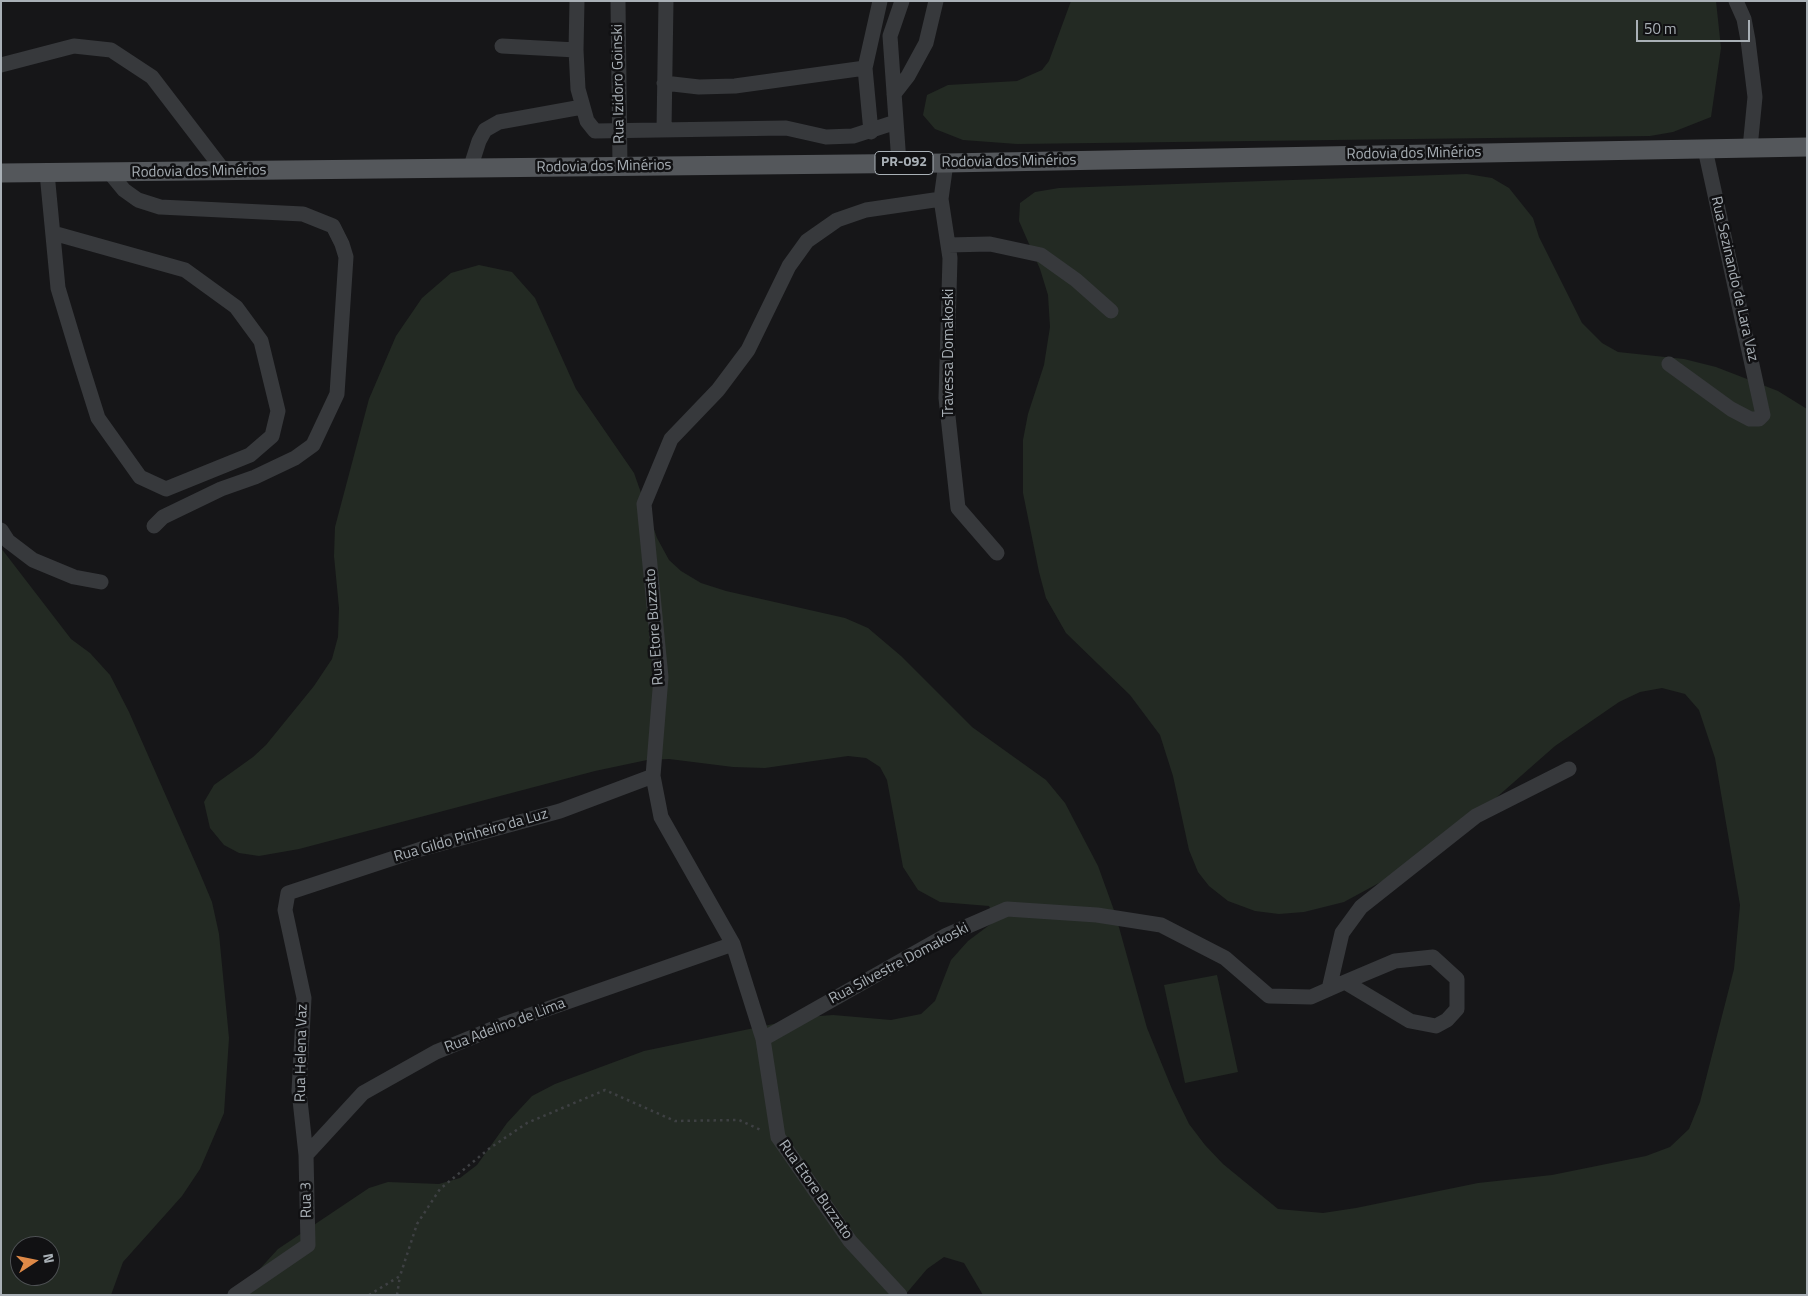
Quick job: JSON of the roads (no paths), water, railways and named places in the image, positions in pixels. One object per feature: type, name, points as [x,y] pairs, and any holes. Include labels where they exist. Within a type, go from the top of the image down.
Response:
[{"type":"main road","name":"Rodovia dos Minérios","points":[[1,173],[946,163],[1807,147]]},
{"type":"street","points":[[577,1],[576,50],[582,107],[586,121],[595,131],[786,128],[826,137],[853,136],[871,132],[896,122]]},
{"type":"street","name":"Rua Izidoro Goinski","points":[[618,1],[618,131],[620,167]]},
{"type":"street","points":[[664,130],[666,1]]},
{"type":"street","points":[[871,132],[865,68],[880,1]]},
{"type":"street","points":[[899,163],[890,36],[902,1]]},
{"type":"street","points":[[894,94],[908,76],[926,43],[936,1]]},
{"type":"street","points":[[1736,1],[1744,20],[1748,40],[1755,97],[1750,148]]},
{"type":"street","points":[[1,65],[74,46],[111,50],[152,77],[224,171]]},
{"type":"street","points":[[502,46],[576,50]]},
{"type":"street","points":[[664,83],[699,87],[735,86],[865,68]]},
{"type":"street","points":[[470,168],[479,141],[485,130],[499,122],[582,107]]},
{"type":"street","name":"Rua Sezinando de Lara Vaz","points":[[1669,364],[1731,409],[1750,418],[1759,419],[1763,415],[1705,149]]},
{"type":"street","points":[[941,199],[946,163]]},
{"type":"street","points":[[47,173],[58,288],[98,418],[140,477],[166,489],[250,455],[272,436],[278,411],[260,341],[236,307],[184,270],[53,233]]},
{"type":"street","points":[[110,173],[124,190],[138,200],[160,207],[303,214],[333,226],[346,257],[337,394],[313,445],[294,458],[255,477],[222,489],[163,517],[154,526]]},
{"type":"street","name":"Travessa Domakoski","points":[[941,199],[950,258],[946,398],[958,508],[997,554]]},
{"type":"street","name":"Rua Etore Buzzato","points":[[900,1295],[850,1241],[778,1137],[763,1039],[733,944],[661,817],[653,776],[661,677],[644,504],[671,439],[718,390],[748,350],[789,266],[807,241],[837,220],[866,210],[941,199]]},
{"type":"street","points":[[948,245],[990,244],[1041,255],[1076,280],[1111,311]]},
{"type":"street","points":[[1,530],[8,541],[33,560],[74,577],[101,582]]},
{"type":"street","points":[[1328,989],[1342,933],[1361,907],[1476,816],[1569,769]]},
{"type":"street","name":"Rua Gildo Pinheiro da Luz","points":[[288,894],[421,849],[560,811],[653,776]]},
{"type":"street","name":"Rua Helena Vaz","points":[[288,894],[285,910],[304,998],[299,1091],[306,1155]]},
{"type":"street","name":"Rua Silvestre Domakoski","points":[[763,1039],[946,936],[1007,909],[1097,915],[1161,926],[1225,958],[1269,996],[1311,997],[1328,989],[1395,961],[1433,957],[1456,978],[1457,1009],[1447,1020],[1436,1026],[1410,1021],[1346,982]]},
{"type":"street","name":"Rua Adelino de Lima","points":[[306,1155],[363,1093],[436,1052],[507,1023],[733,944]]},
{"type":"street","name":"Rua 3","points":[[235,1295],[308,1245],[306,1155]]}]
